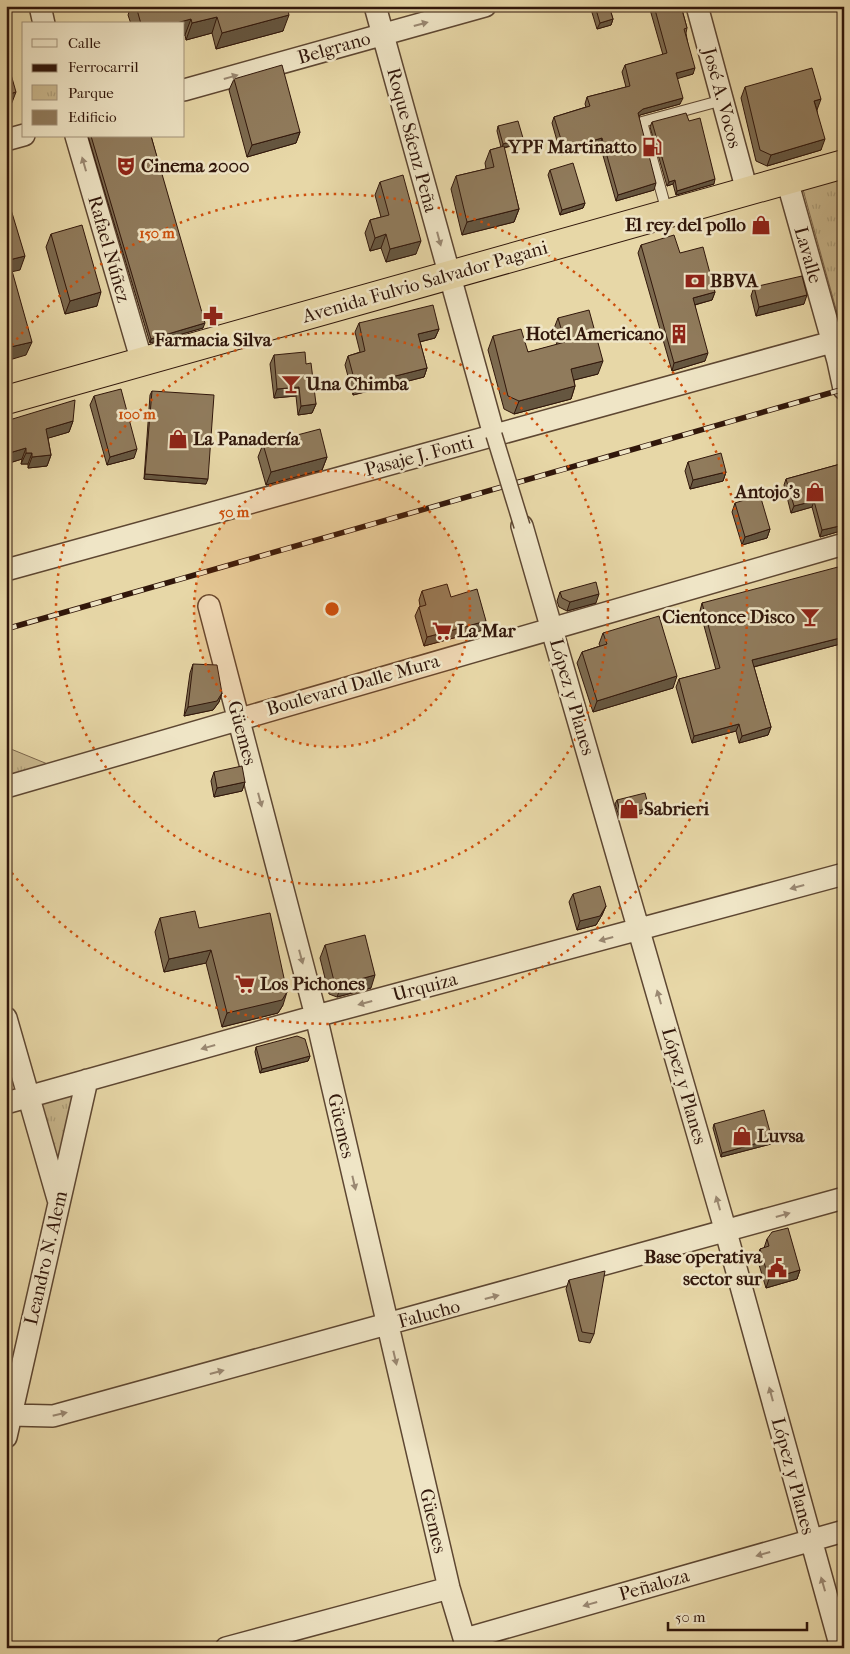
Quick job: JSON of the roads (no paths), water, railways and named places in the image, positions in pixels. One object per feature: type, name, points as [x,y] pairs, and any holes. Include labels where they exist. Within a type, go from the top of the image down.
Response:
[{"type":"highway","name":"Avenida Fulvio Salvador Pagani","points":[[6,400],[844,164]]},
{"type":"street","points":[[40,6],[44,22]]},
{"type":"street","name":"Roque Sáenz Peña","points":[[375,6],[449,275]]},
{"type":"street","name":"Belgrano","points":[[185,90],[485,6]]},
{"type":"street","name":"José A. Vocos","points":[[697,6],[748,191]]},
{"type":"street","points":[[6,140],[22,136]]},
{"type":"street","name":"Rafael Núñez","points":[[77,138],[142,362]]},
{"type":"street","name":"Lavalle","points":[[787,180],[838,354],[844,389]]},
{"type":"street","points":[[449,275],[494,436],[522,526]]},
{"type":"street","name":"Pasaje J. Fonti","points":[[6,570],[494,436],[838,354]]},
{"type":"street","name":"López y Planes","points":[[522,526],[726,1232],[841,1648]]},
{"type":"street","name":"Boulevard Dalle Mura","points":[[6,787],[552,627],[844,544]]},
{"type":"street","name":"Güemes","points":[[209,606],[316,1016],[449,1588],[466,1644]]},
{"type":"street","name":"Urquiza","points":[[6,1103],[316,1016],[844,874]]},
{"type":"street","points":[[6,1018],[59,1202]]},
{"type":"street","name":"Leandro N. Alem","points":[[6,1436],[87,1080]]},
{"type":"street","name":"Falucho","points":[[11,1415],[53,1416],[387,1326],[844,1198]]},
{"type":"street","name":"Peñaloza","points":[[466,1644],[844,1531]]},
{"type":"street","points":[[226,1648],[449,1588]]},
{"type":"lane","points":[[667,213],[642,122],[722,100]]},
{"type":"railway","points":[[6,629],[844,389]]},
{"type":"place","name":"YPF Martinatto","points":[[652,147]]},
{"type":"place","name":"Cinema 2000","points":[[126,166]]},
{"type":"place","name":"El rey del pollo","points":[[761,225]]},
{"type":"place","name":"BBVA","points":[[695,281]]},
{"type":"place","name":"Farmacia Silva","points":[[213,316]]},
{"type":"place","name":"Hotel Americano","points":[[679,334]]},
{"type":"place","name":"Una Chimba","points":[[291,384]]},
{"type":"place","name":"La Panadería","points":[[178,439]]},
{"type":"place","name":"Antojo's","points":[[815,492]]},
{"type":"place","name":"Cientonce Disco","points":[[810,617]]},
{"type":"place","name":"La Mar","points":[[442,631]]},
{"type":"place","name":"Sabrieri","points":[[629,809]]},
{"type":"place","name":"Los Pichones","points":[[245,984]]},
{"type":"place","name":"Luvsa","points":[[742,1136]]},
{"type":"place","name":"Base operativa sector sur","points":[[777,1268]]}]
